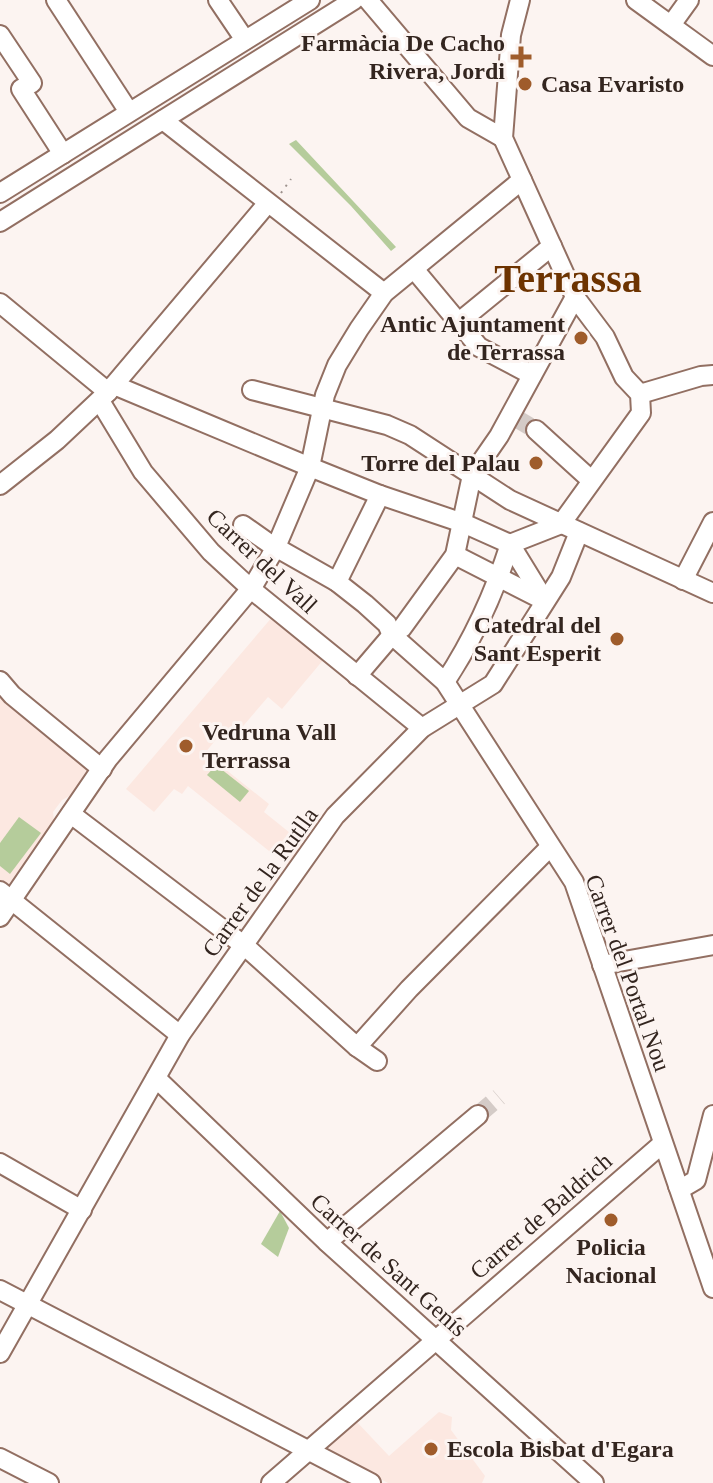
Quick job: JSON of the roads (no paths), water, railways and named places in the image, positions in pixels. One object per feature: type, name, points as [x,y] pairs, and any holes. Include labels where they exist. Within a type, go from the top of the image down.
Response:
[{"type":"street","points":[[56,0],[129,112]]},
{"type":"street","points":[[218,0],[245,40]]},
{"type":"street","points":[[0,193],[310,0]]},
{"type":"street","points":[[0,222],[354,0]]},
{"type":"street","points":[[368,0],[468,118],[503,138]]},
{"type":"street","points":[[520,0],[511,35],[503,138],[575,297],[605,337],[641,404]]},
{"type":"street","points":[[636,0],[713,56]]},
{"type":"street","points":[[671,25],[689,0]]},
{"type":"street","points":[[0,35],[32,83],[21,89],[63,154]]},
{"type":"street","points":[[163,120],[384,293]]},
{"type":"street","points":[[0,917],[6,896],[70,816],[102,769],[251,589],[276,547],[306,471],[337,365],[384,293],[522,180]]},
{"type":"street","points":[[0,485],[57,440],[107,393],[270,204]]},
{"type":"street","points":[[459,322],[552,246]]},
{"type":"street","points":[[414,269],[479,347],[532,375]]},
{"type":"street","points":[[357,676],[392,635],[402,628],[455,555],[471,472],[512,416],[575,297]]},
{"type":"street","points":[[7,308],[107,393],[306,471],[460,522],[510,544],[543,604]]},
{"type":"street","points":[[445,682],[470,645],[498,581],[510,544],[563,519],[641,404],[664,386],[713,375]]},
{"type":"street","points":[[252,390],[387,425],[410,435],[510,500],[563,519],[579,532],[713,593]]},
{"type":"street","name":"Carrer del Vall","points":[[107,393],[143,472],[211,552],[251,589],[422,728]]},
{"type":"street","points":[[536,430],[591,480]]},
{"type":"street","points":[[337,582],[380,495]]},
{"type":"street","points":[[683,580],[713,522]]},
{"type":"street","name":"Carrer del Portal Nou","points":[[243,525],[337,582],[387,624],[392,635],[445,682],[574,882],[713,1288]]},
{"type":"street","name":"Carrer de la Rutlla","points":[[0,1353],[180,1035],[335,816],[422,728],[493,684],[561,577],[579,532]]},
{"type":"street","points":[[455,555],[543,604]]},
{"type":"street","points":[[0,681],[12,695],[102,769]]},
{"type":"street","points":[[70,816],[243,946],[357,1047],[377,1061]]},
{"type":"street","points":[[357,1047],[409,989],[550,847]]},
{"type":"street","points":[[6,896],[180,1035]]},
{"type":"street","points":[[602,965],[713,945]]},
{"type":"street","name":"Carrer de Sant Genís","points":[[156,1078],[327,1242],[594,1483]]},
{"type":"street","points":[[327,1242],[478,1115]]},
{"type":"street","points":[[678,1186],[684,1187],[696,1180],[713,1115]]},
{"type":"street","name":"Carrer de Baldrich","points":[[271,1483],[662,1144]]},
{"type":"street","points":[[0,1163],[82,1210]]},
{"type":"street","points":[[0,1290],[371,1483]]},
{"type":"street","points":[[0,1458],[49,1483]]},
{"type":"tunnel","points":[[514,417],[536,430]]},
{"type":"tunnel","points":[[478,1115],[499,1097]]},
{"type":"place","name":"Farmàcia De Cacho Rivera, Jordi","points":[[521,57]]},
{"type":"place","name":"Casa Evaristo","points":[[525,84]]},
{"type":"place","name":"Antic Ajuntament de Terrassa","points":[[581,338]]},
{"type":"place","name":"Torre del Palau","points":[[536,463]]},
{"type":"place","name":"Catedral del Sant Esperit","points":[[617,639]]},
{"type":"place","name":"Vedruna Vall Terrassa","points":[[186,746]]},
{"type":"place","name":"Policia Nacional","points":[[611,1220]]},
{"type":"place","name":"Escola Bisbat d'Egara","points":[[431,1449]]},
{"type":"district","name":"Terrassa","points":[[568,278]]}]
